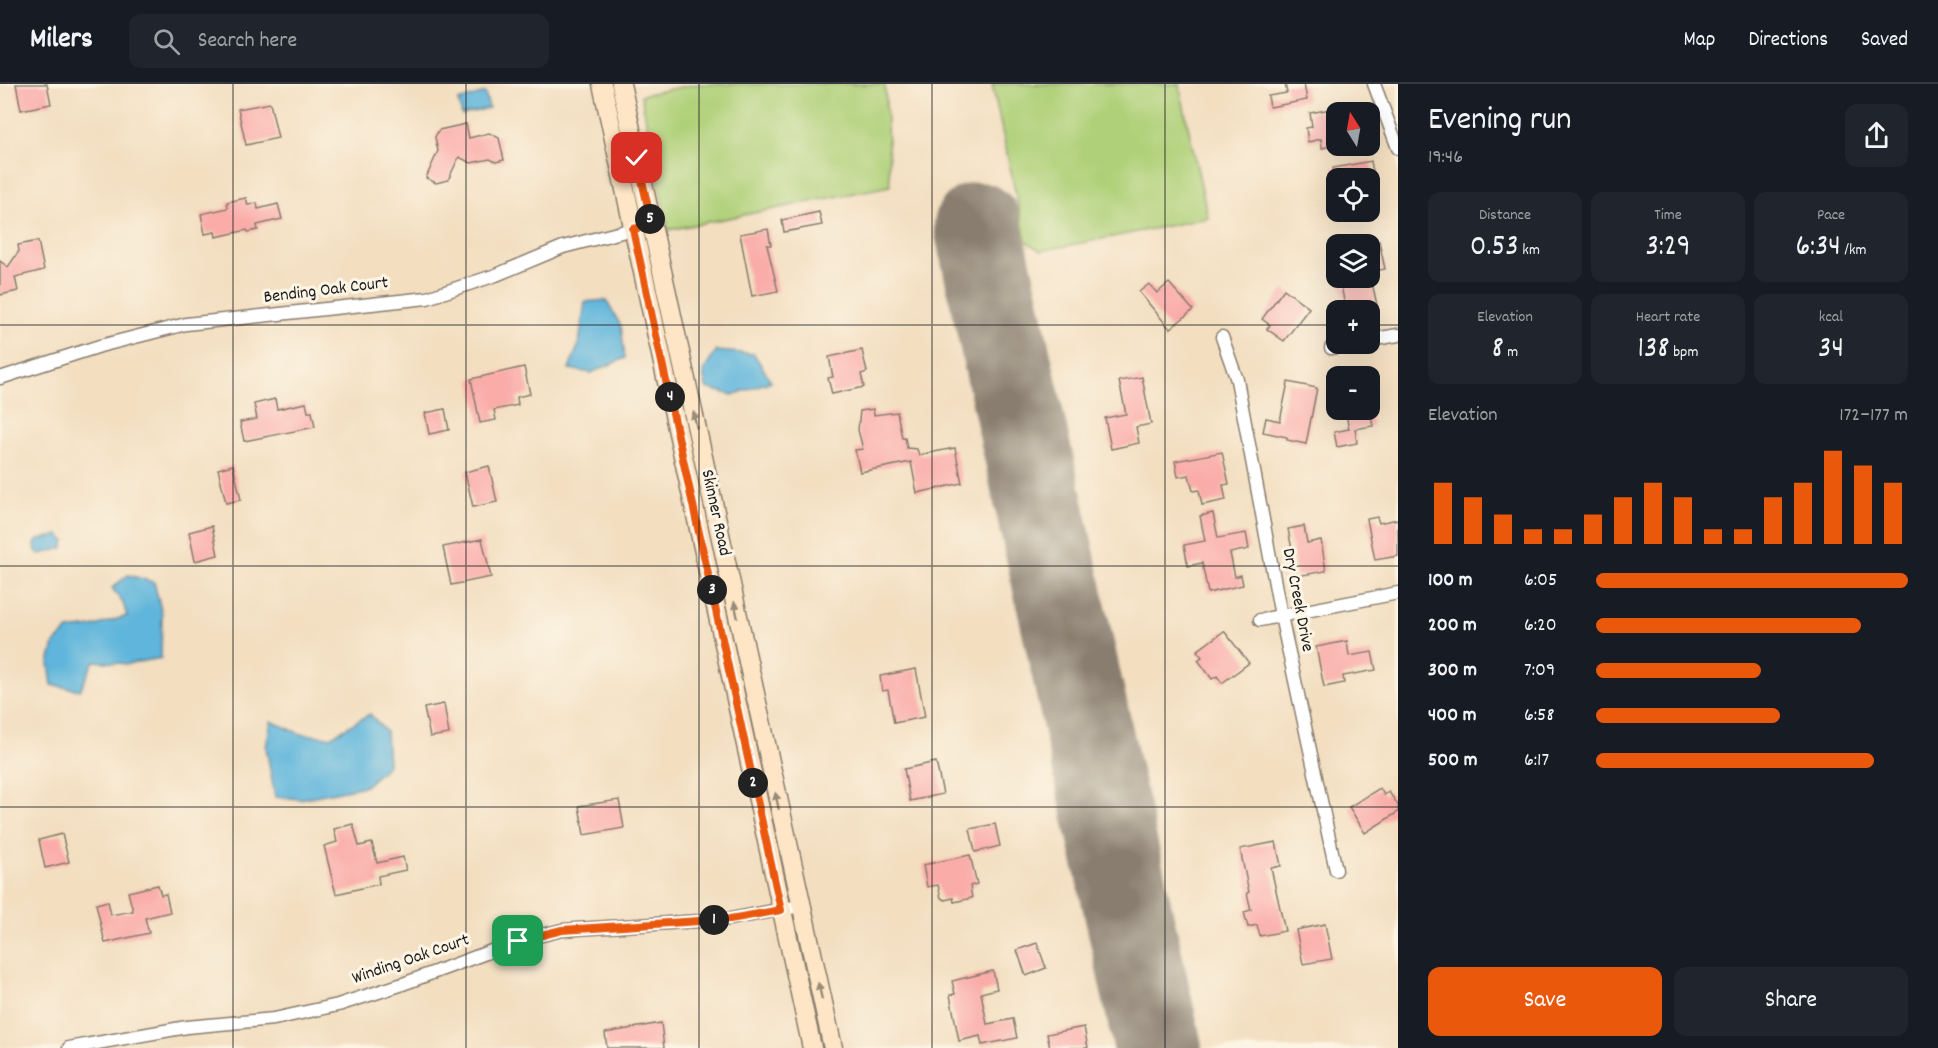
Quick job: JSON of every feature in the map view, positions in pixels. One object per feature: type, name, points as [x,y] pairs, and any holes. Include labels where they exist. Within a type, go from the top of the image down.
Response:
[{"type":"street","name":"Skinner Road","points":[[602,84],[812,1048]]},
{"type":"street","name":"Skinner Road","points":[[621,84],[833,1048]]},
{"type":"street","points":[[1374,84],[1398,148]]},
{"type":"street","name":"Bending Oak Court","points":[[0,378],[100,346],[186,324],[427,298],[563,247],[652,225]]},
{"type":"street","points":[[1380,338],[1398,335]]},
{"type":"street","name":"Dry Creek Drive","points":[[1222,337],[1237,380],[1281,616],[1336,870]]},
{"type":"street","points":[[1260,620],[1398,593]]},
{"type":"street","name":"Winding Oak Court","points":[[69,1048],[187,1028],[274,1018],[338,1005],[400,985],[518,941],[562,930],[730,919],[800,906]]},
{"type":"green space","points":[[696,84],[885,84],[890,186],[668,230],[641,95]]},
{"type":"green space","points":[[992,84],[1179,84],[1208,218],[1041,251],[1026,241]]},
{"type":"water","points":[[485,93],[489,108],[462,115],[458,101]]},
{"type":"water","points":[[606,300],[621,326],[625,358],[591,373],[569,369],[579,344],[585,302]]},
{"type":"water","points":[[716,351],[754,354],[771,381],[733,395],[706,388],[703,372]]},
{"type":"water","points":[[59,535],[65,541],[63,548],[40,554],[36,551],[35,544],[38,540]]},
{"type":"water","points":[[128,575],[154,582],[162,614],[161,658],[128,664],[94,661],[80,690],[52,685],[49,663],[54,644],[68,630],[92,627],[127,616],[123,603],[112,588]]},
{"type":"water","points":[[370,714],[386,732],[388,765],[365,786],[300,799],[275,797],[266,747],[271,721],[301,734],[330,737]]},
{"type":"building","points":[[16,84],[47,84],[51,104],[21,110]]},
{"type":"building","points":[[1285,84],[1304,84],[1307,100],[1270,107],[1268,96],[1287,93]]},
{"type":"building","points":[[270,103],[278,138],[246,145],[238,109]]},
{"type":"building","points":[[1326,110],[1326,147],[1322,148],[1321,139],[1308,142],[1306,128],[1312,127],[1310,113]]},
{"type":"building","points":[[466,124],[469,138],[489,133],[499,138],[504,160],[496,162],[490,159],[471,163],[459,157],[448,180],[436,183],[426,178],[438,151],[435,137],[439,130]]},
{"type":"building","points":[[1371,161],[1372,168],[1333,168]]},
{"type":"building","points":[[246,198],[248,205],[257,203],[258,209],[278,204],[282,219],[257,225],[258,230],[248,232],[247,230],[216,237],[215,232],[205,234],[201,214],[228,208],[227,202]]},
{"type":"building","points":[[819,212],[822,225],[784,232],[782,220]]},
{"type":"building","points":[[768,229],[771,245],[767,245],[778,291],[752,296],[740,234]]},
{"type":"building","points":[[38,241],[44,270],[15,277],[18,291],[0,295],[0,261],[8,267],[19,251],[18,245]]},
{"type":"building","points":[[1380,246],[1385,269],[1380,270]]},
{"type":"building","points":[[1169,283],[1193,310],[1170,329],[1139,292],[1149,284],[1157,293]]},
{"type":"building","points":[[1342,288],[1373,288],[1376,300],[1344,300]]},
{"type":"building","points":[[1284,289],[1309,308],[1284,341],[1267,329],[1270,325],[1262,319]]},
{"type":"building","points":[[862,350],[867,372],[861,374],[864,387],[832,394],[828,378],[833,377],[829,357]]},
{"type":"building","points":[[524,367],[530,394],[517,397],[518,405],[494,410],[496,420],[480,423],[471,379]]},
{"type":"building","points":[[1142,377],[1151,424],[1136,427],[1139,443],[1111,449],[1105,418],[1126,414],[1119,381]]},
{"type":"building","points":[[1288,382],[1317,388],[1306,444],[1263,432],[1266,418],[1280,421]]},
{"type":"building","points":[[275,399],[277,409],[306,403],[308,412],[312,412],[315,427],[244,441],[240,422],[257,419],[254,404]]},
{"type":"building","points":[[445,409],[449,430],[429,434],[425,413]]},
{"type":"building","points":[[873,409],[874,415],[897,412],[902,438],[905,438],[907,448],[917,449],[919,455],[955,448],[962,483],[917,493],[911,462],[860,472],[855,450],[863,449],[858,430],[860,411]]},
{"type":"building","points":[[1347,420],[1372,420],[1373,426],[1355,429],[1357,443],[1337,447],[1334,432],[1349,429]]},
{"type":"building","points":[[1222,452],[1229,484],[1223,485],[1226,500],[1202,505],[1199,490],[1193,491],[1189,475],[1178,477],[1175,461]]},
{"type":"building","points":[[233,465],[241,500],[226,503],[218,469]]},
{"type":"building","points":[[489,466],[497,502],[473,507],[465,472]]},
{"type":"building","points":[[1213,513],[1218,538],[1246,533],[1249,549],[1230,553],[1235,577],[1241,575],[1243,585],[1208,593],[1202,563],[1188,566],[1184,545],[1205,541],[1200,516]]},
{"type":"building","points":[[1377,517],[1379,523],[1398,519],[1398,556],[1375,560],[1367,519]]},
{"type":"building","points":[[212,526],[218,555],[195,561],[189,532]]},
{"type":"building","points":[[1304,526],[1307,543],[1321,540],[1326,571],[1297,576],[1288,529]]},
{"type":"building","points":[[482,539],[491,577],[451,585],[443,547]]},
{"type":"building","points":[[1224,631],[1249,663],[1222,683],[1217,676],[1212,679],[1198,660],[1202,657],[1197,651]]},
{"type":"building","points":[[1347,641],[1349,656],[1372,652],[1376,670],[1343,676],[1344,683],[1324,687],[1316,647]]},
{"type":"building","points":[[916,669],[925,717],[894,723],[888,690],[882,691],[880,676]]},
{"type":"building","points":[[444,704],[449,734],[430,737],[424,708]]},
{"type":"building","points":[[936,762],[943,794],[910,801],[904,769]]},
{"type":"building","points":[[1380,788],[1384,795],[1389,792],[1398,805],[1398,812],[1365,833],[1349,807]]},
{"type":"building","points":[[619,800],[624,828],[584,835],[579,806]]},
{"type":"building","points":[[353,824],[359,846],[372,843],[377,863],[403,857],[406,870],[378,876],[379,884],[336,894],[324,846],[337,842],[334,829]]},
{"type":"building","points":[[995,824],[1000,846],[975,852],[970,829]]},
{"type":"building","points":[[62,834],[69,862],[45,868],[39,840]]},
{"type":"building","points":[[1276,842],[1281,866],[1271,868],[1285,931],[1260,936],[1257,925],[1248,927],[1244,912],[1251,910],[1240,849]]},
{"type":"building","points":[[970,855],[977,884],[970,886],[972,898],[954,902],[953,898],[945,900],[941,898],[938,885],[927,887],[923,865]]},
{"type":"building","points":[[158,885],[161,895],[166,894],[170,912],[145,918],[149,933],[105,943],[96,904],[108,901],[111,915],[133,911],[128,892]]},
{"type":"building","points":[[1325,924],[1332,959],[1303,964],[1296,930]]},
{"type":"building","points":[[1037,943],[1046,968],[1026,976],[1017,950]]},
{"type":"building","points":[[993,971],[997,989],[981,993],[987,1024],[1013,1019],[1017,1038],[982,1045],[980,1036],[959,1041],[950,995],[955,994],[952,981]]},
{"type":"building","points":[[661,1023],[664,1048],[607,1048],[605,1033]]},
{"type":"building","points":[[1084,1027],[1088,1048],[1050,1048],[1047,1034]]},
{"type":"runway","points":[[978,226],[1158,1048]]},
{"type":"route","points":[[518,941],[562,930],[730,919],[781,910],[633,229],[652,225],[637,158]]}]
